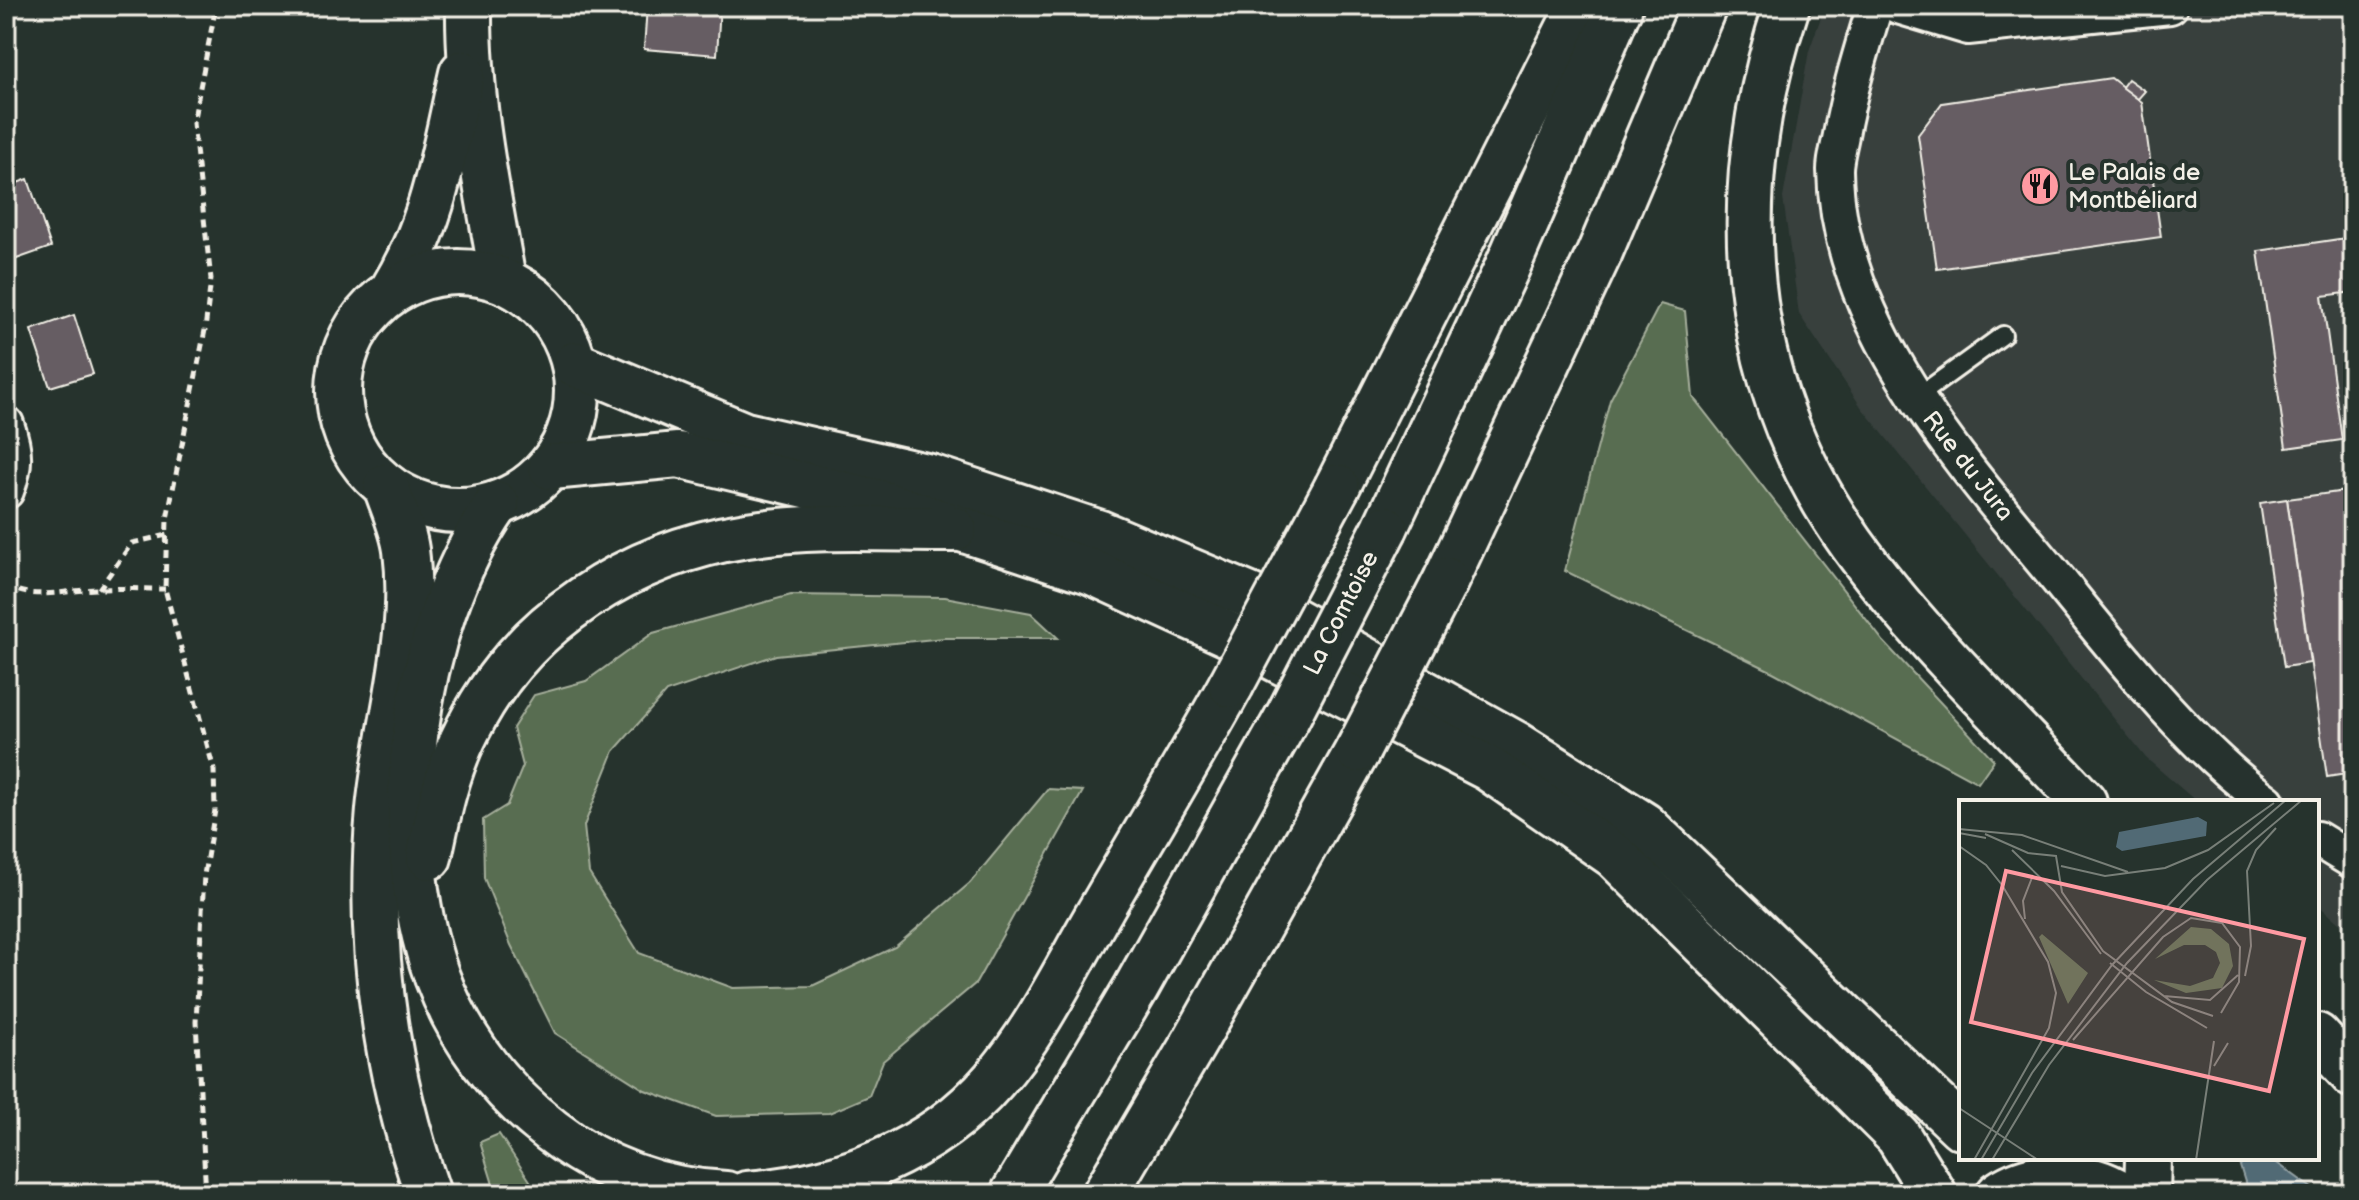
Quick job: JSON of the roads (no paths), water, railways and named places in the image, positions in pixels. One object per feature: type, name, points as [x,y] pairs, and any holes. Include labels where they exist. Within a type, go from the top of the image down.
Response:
[{"type":"main road","points":[[747,1194],[818,1184],[883,1162],[936,1132],[976,1099],[1008,1063],[1231,685],[1337,487],[1580,6]]},
{"type":"main road","name":"La Comtoise","points":[[1013,1194],[1136,988],[1287,718],[1385,528],[1506,270],[1620,6]]},
{"type":"main road","points":[[1105,1194],[1203,1027],[1358,750],[1446,580],[1599,254],[1704,6]]},
{"type":"main road","points":[[1787,6],[1754,135],[1750,227],[1755,319],[1784,420],[1800,458],[1853,545],[1940,648],[2082,800]]},
{"type":"main road","points":[[469,24],[490,206],[503,280]]},
{"type":"main road","points":[[392,291],[427,275],[466,271],[503,280],[536,299],[561,328],[575,364],[578,400],[573,424],[551,467],[523,491],[497,504],[453,510],[418,504],[386,486],[359,459],[343,424],[339,387],[346,350],[364,316],[392,291],[416,253],[428,220],[469,24]]},
{"type":"main road","points":[[575,364],[745,435],[930,477],[1100,533],[1250,596],[1516,744],[1644,825],[1959,1125]]},
{"type":"main road","points":[[551,467],[678,455],[882,503],[1090,571],[1230,635],[1488,768],[1615,856],[1898,1136],[1934,1194]]},
{"type":"main road","points":[[386,486],[406,549],[407,598],[379,808],[374,919],[376,965],[390,1059],[428,1194]]},
{"type":"main road","points":[[497,504],[456,576],[426,678],[417,729],[411,802],[422,914],[438,977],[465,1035],[485,1067],[533,1116],[573,1148],[605,1165],[673,1188],[726,1194]]},
{"type":"main road","points":[[422,914],[427,868],[444,790],[468,728],[513,662],[579,601],[605,583],[657,558],[719,540],[783,531],[954,529]]},
{"type":"main road","points":[[2319,1038],[2353,1075]]},
{"type":"main road","points":[[2147,1194],[2148,1160]]},
{"type":"main road","points":[[1999,1194],[2030,1167],[2092,1180],[2122,1194]]},
{"type":"street","name":"Rue du Jura","points":[[1875,6],[1850,87],[1835,169],[1848,259],[1868,311],[1934,427],[2121,657],[2237,780],[2264,800]]},
{"type":"street","points":[[1898,6],[1968,27],[2170,6]]},
{"type":"street","points":[[6,424],[14,448],[15,469],[6,491]]},
{"type":"street","points":[[2319,840],[2353,861]]},
{"type":"lane","points":[[1916,398],[2003,335]]},
{"type":"water","points":[[2244,1160],[2273,1160],[2320,1194],[2256,1194],[2245,1182],[2240,1166]]},
{"type":"place","name":"Le Palais de Montbéliard","points":[[2040,186]]}]
